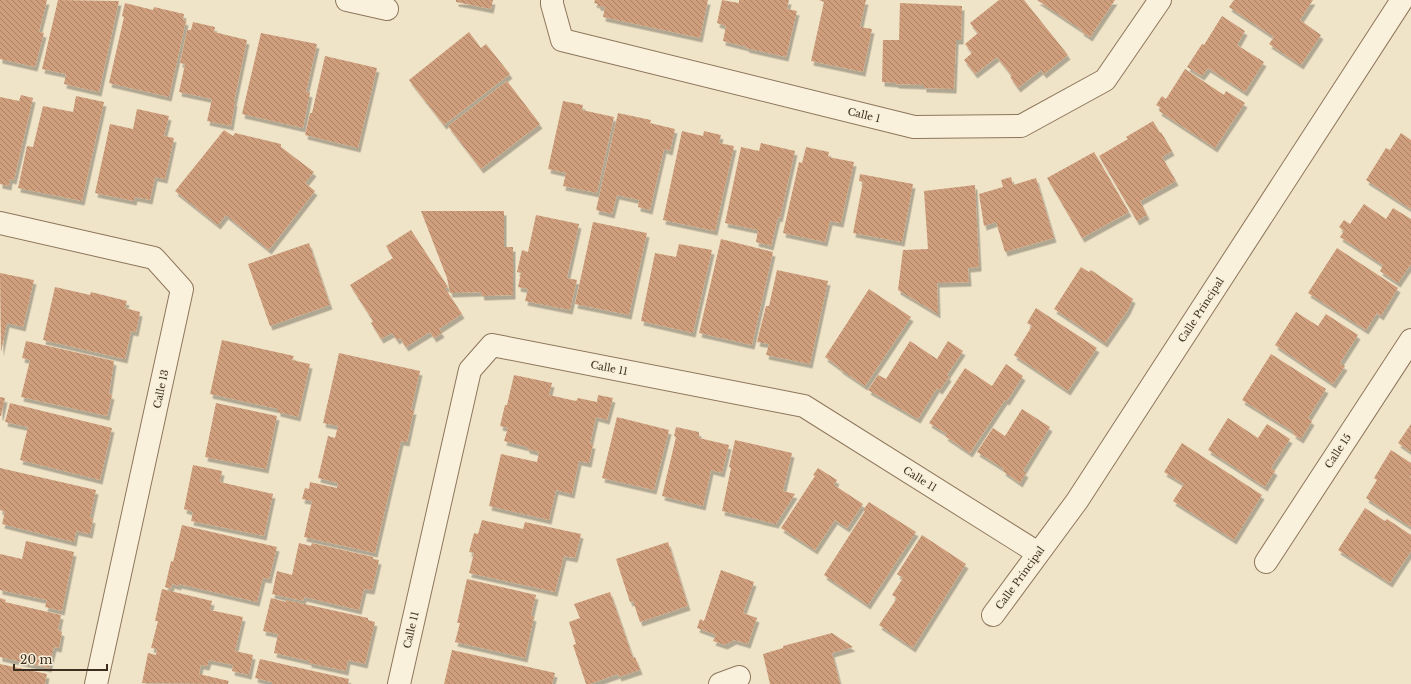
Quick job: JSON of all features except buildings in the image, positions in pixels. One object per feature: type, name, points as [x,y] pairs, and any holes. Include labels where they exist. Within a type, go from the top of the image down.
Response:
[{"type":"street","points":[[347,0],[387,9]]},
{"type":"street","name":"Calle 1","points":[[552,0],[562,40],[914,127],[1021,126],[1105,80],[1160,0]]},
{"type":"street","name":"Calle Principal","points":[[993,615],[1077,501],[1402,0]]},
{"type":"street","name":"Calle 13","points":[[0,223],[154,258],[182,290],[96,684]]},
{"type":"street","name":"Calle 15","points":[[1266,562],[1411,340]]},
{"type":"street","name":"Calle 11","points":[[399,684],[470,370],[492,345],[804,406],[1038,553]]}]
